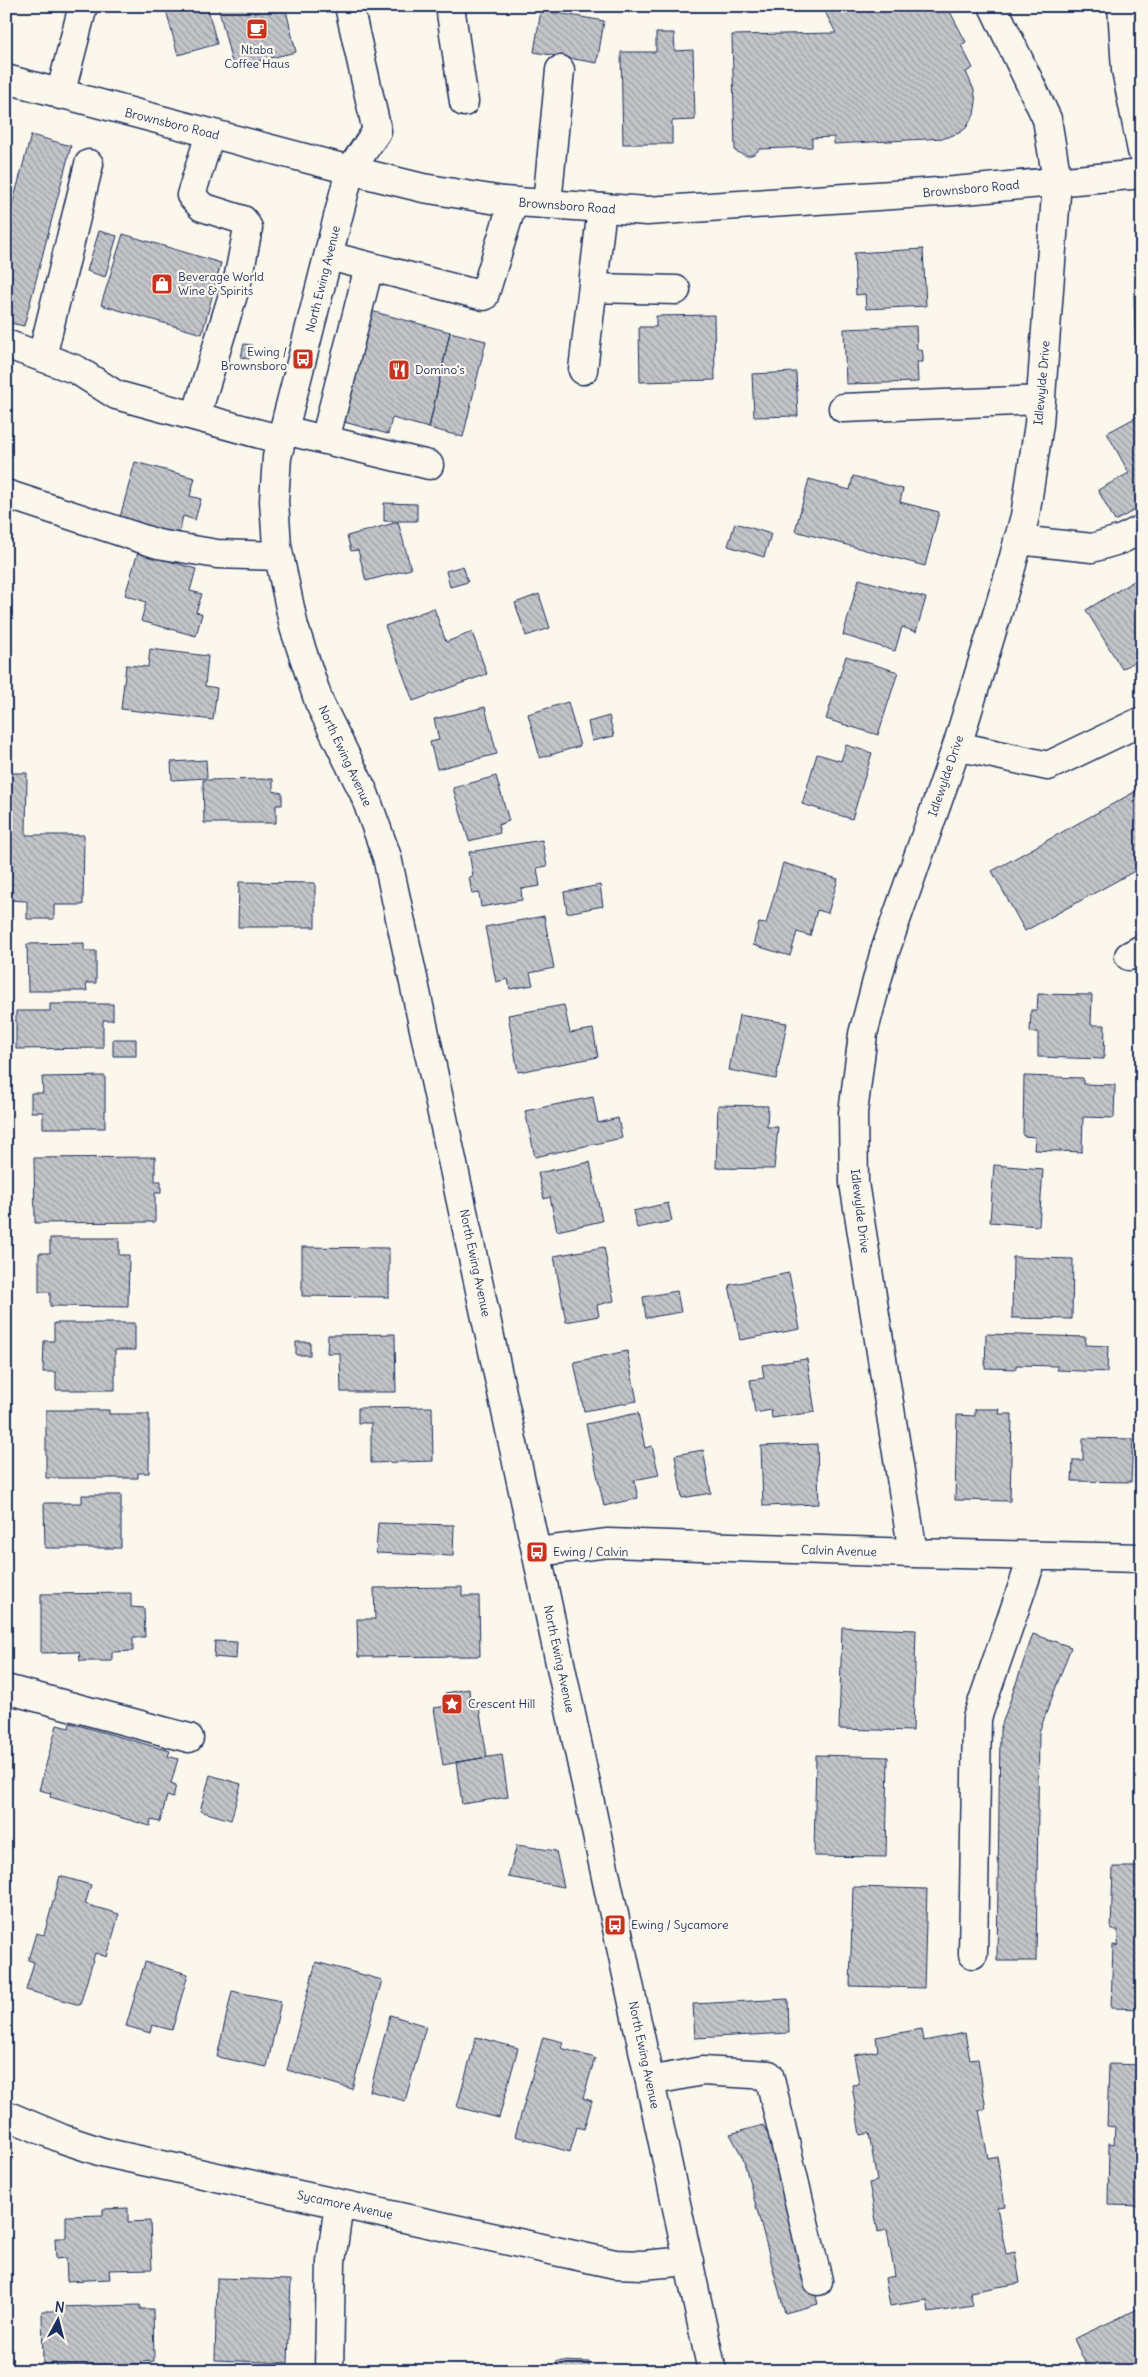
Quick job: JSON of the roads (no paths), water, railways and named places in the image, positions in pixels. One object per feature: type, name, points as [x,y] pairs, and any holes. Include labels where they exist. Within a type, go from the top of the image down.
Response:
[{"type":"street","points":[[60,95],[83,6]]},
{"type":"street","points":[[349,6],[377,131],[350,170]]},
{"type":"street","points":[[450,6],[464,102]]},
{"type":"street","name":"Idlewylde Drive","points":[[913,1553],[854,1183],[853,1113],[863,1034],[884,954],[957,746],[1025,516],[1041,400],[1057,181],[1047,119],[992,6]]},
{"type":"street","points":[[1122,6],[1126,70],[1142,150]]},
{"type":"street","points":[[547,204],[560,70]]},
{"type":"street","name":"Brownsboro Road","points":[[6,79],[60,95],[423,188],[513,202],[648,212],[954,191],[1142,174]]},
{"type":"street","points":[[196,416],[239,275],[248,228],[243,220],[202,207],[191,195],[210,134]]},
{"type":"street","points":[[42,357],[89,164]]},
{"type":"street","name":"North Ewing Avenue","points":[[350,170],[277,457],[274,501],[279,556],[294,627],[319,702],[364,793],[387,858],[712,2371]]},
{"type":"street","points":[[329,256],[484,296],[513,202]]},
{"type":"street","points":[[583,370],[602,208]]},
{"type":"street","points":[[325,440],[369,267]]},
{"type":"street","points":[[594,288],[676,290]]},
{"type":"street","points":[[6,344],[77,370],[116,395],[196,416],[283,435],[325,440],[428,465]]},
{"type":"street","points":[[843,408],[1041,400]]},
{"type":"street","points":[[6,494],[158,544],[217,554],[279,556]]},
{"type":"street","points":[[1018,540],[1092,548],[1122,539],[1142,529]]},
{"type":"street","points":[[957,746],[1048,766],[1142,721]]},
{"type":"street","name":"Calvin Avenue","points":[[537,1552],[608,1543],[1142,1558]]},
{"type":"street","points":[[973,1954],[976,1718],[1033,1556]]},
{"type":"street","points":[[6,1689],[189,1738]]},
{"type":"street","points":[[650,2082],[702,2072],[769,2075],[818,2282]]},
{"type":"street","name":"Sycamore Avenue","points":[[6,2115],[63,2139],[102,2152],[615,2264],[642,2265],[689,2260]]},
{"type":"street","points":[[329,2371],[331,2262],[339,2204]]},
{"type":"place","name":"Ntaba Coffee Haus","points":[[257,29]]},
{"type":"place","name":"Beverage World Wine & Spirits","points":[[162,284]]},
{"type":"place","name":"Ewing / Brownsboro","points":[[303,359]]},
{"type":"place","name":"Domino's","points":[[399,370]]},
{"type":"place","name":"Ewing / Calvin","points":[[537,1552]]},
{"type":"place","name":"Crescent Hill","points":[[452,1704]]},
{"type":"place","name":"Ewing / Sycamore","points":[[615,1925]]}]
